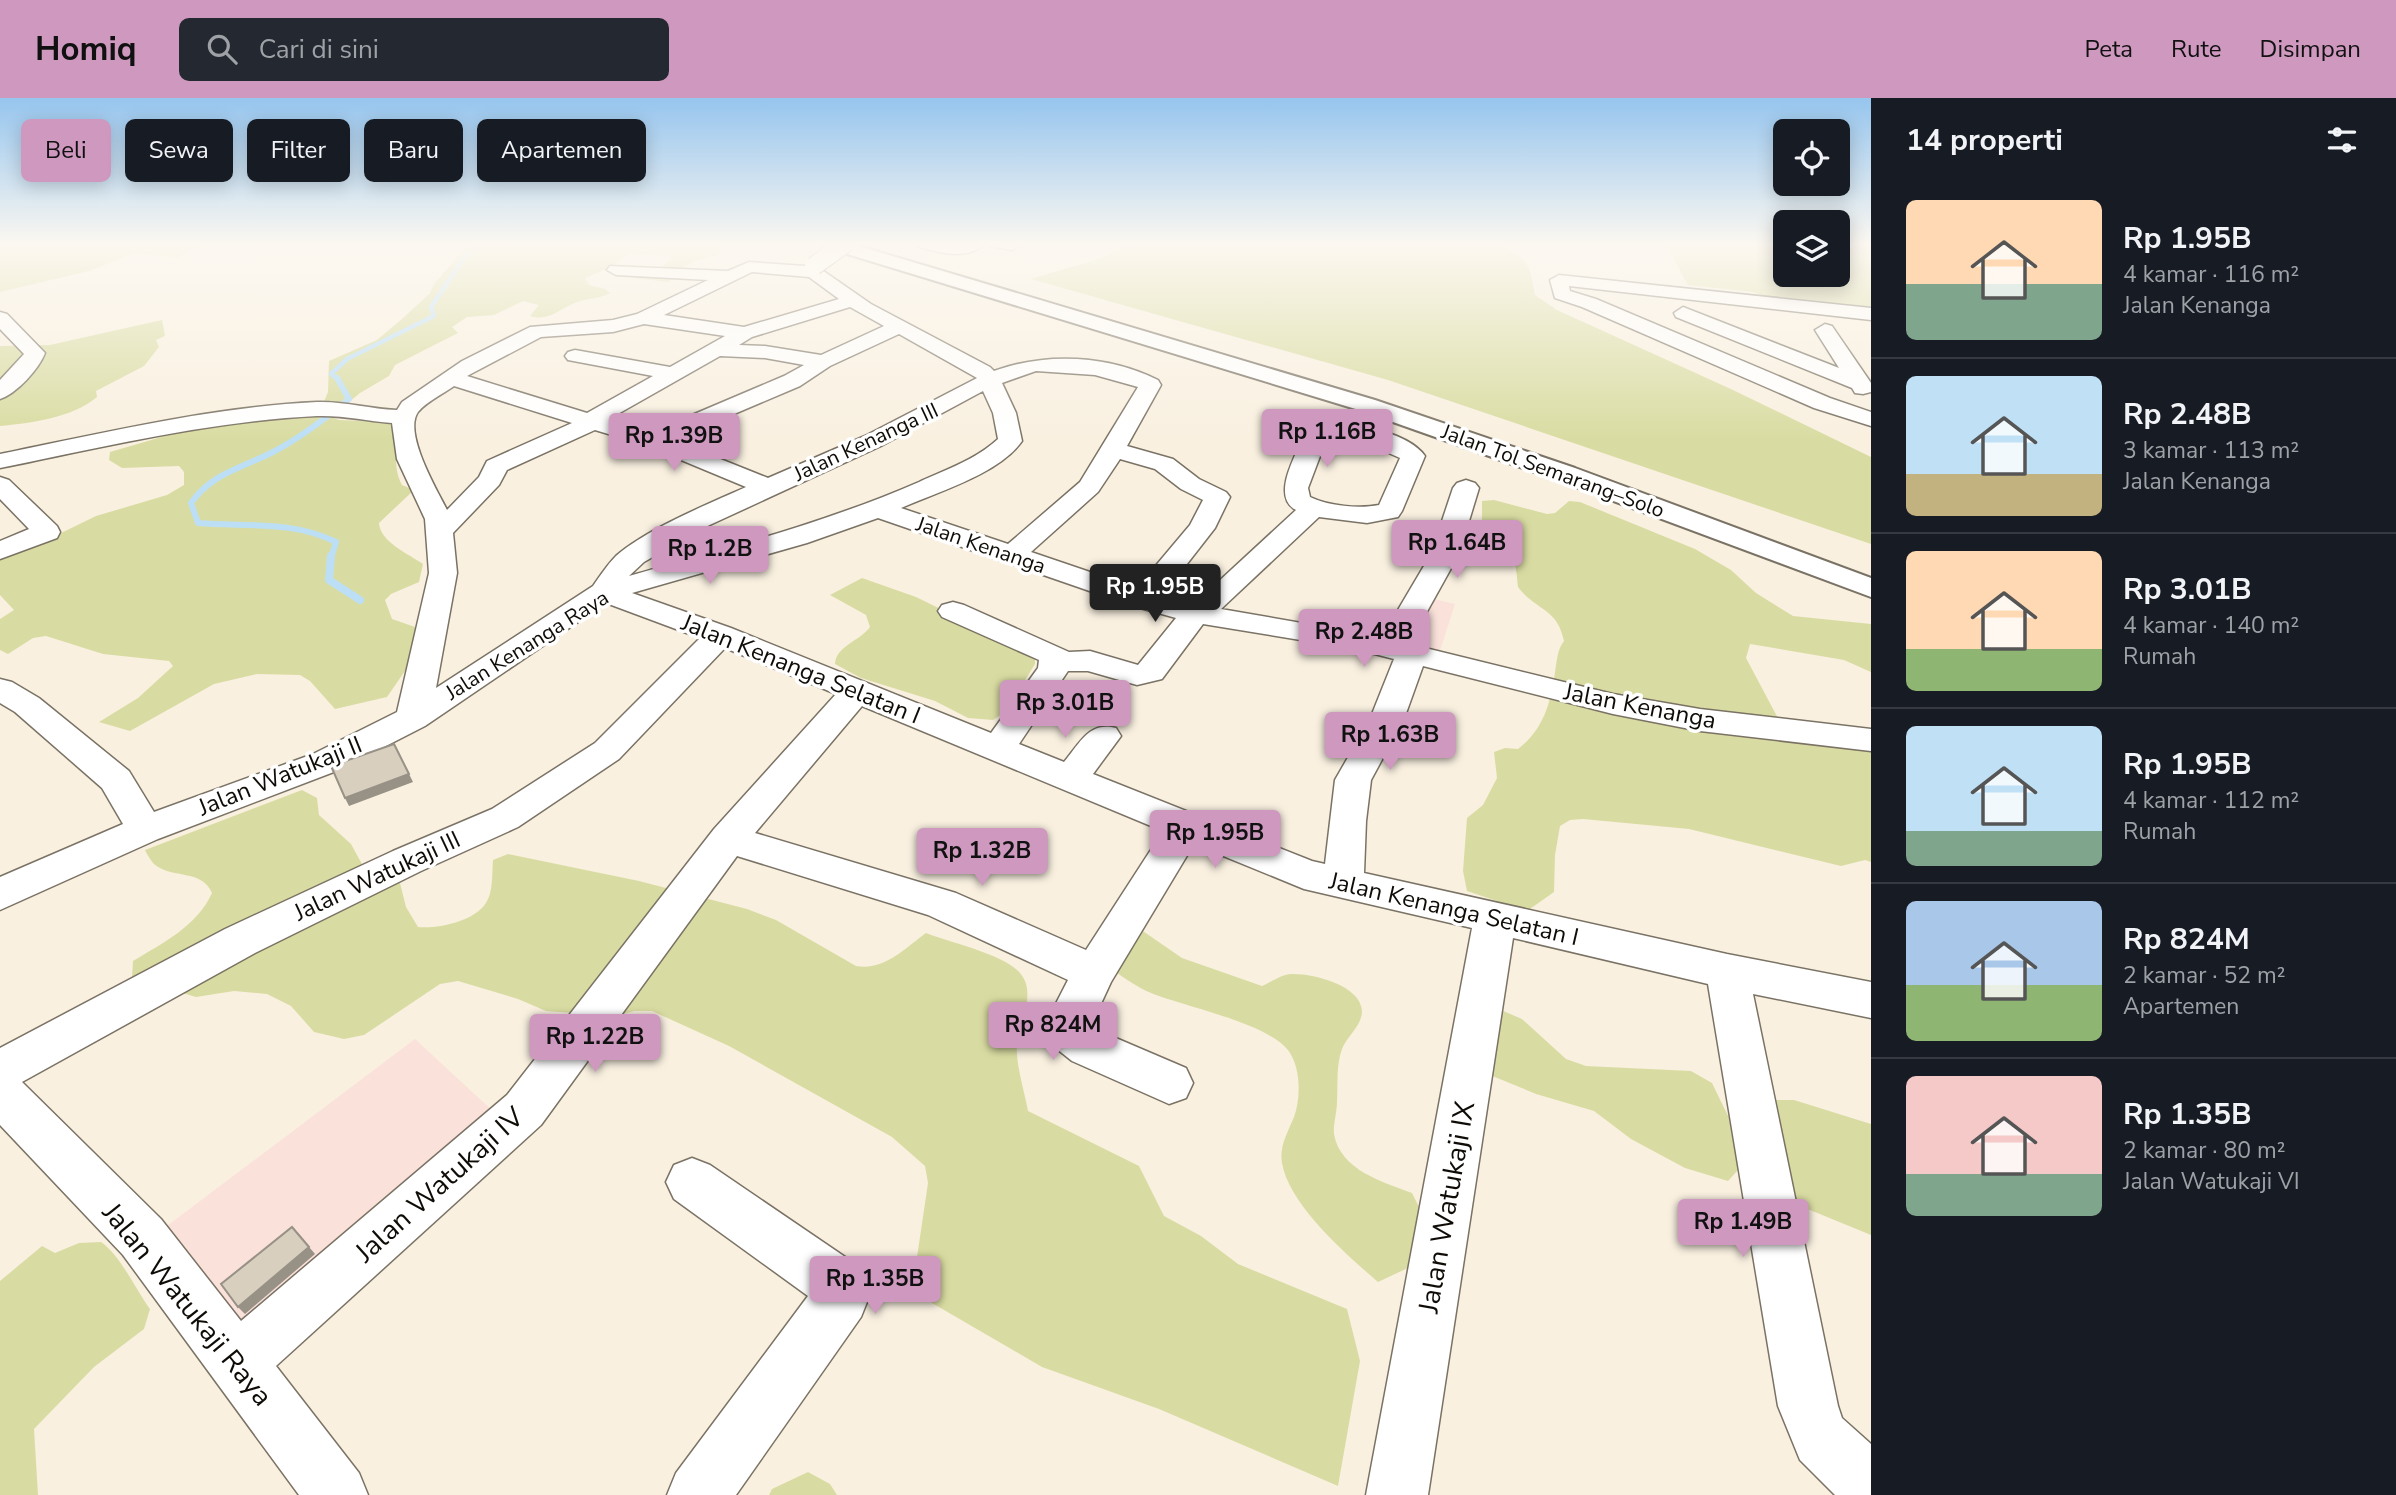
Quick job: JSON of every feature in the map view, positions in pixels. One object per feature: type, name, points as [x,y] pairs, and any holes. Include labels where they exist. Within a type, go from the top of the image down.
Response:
[{"type":"highway","name":"Jalan Tol Semarang–Solo","points":[[1046,308],[1367,405],[1566,474],[1871,587]]},
{"type":"highway","name":"Jalan Tol Semarang–Solo","points":[[1086,308],[1478,426],[1751,519],[1871,565]]},
{"type":"street","points":[[413,718],[443,573],[438,519],[409,459],[404,417],[410,407],[491,353],[537,331],[612,326],[644,318],[664,308]]},
{"type":"street","points":[[439,532],[490,480],[496,466],[505,460],[592,421],[746,333],[827,308]]},
{"type":"street","points":[[868,308],[977,365],[991,381]]},
{"type":"street","points":[[1601,308],[1822,402],[1871,419]]},
{"type":"street","points":[[1638,308],[1760,323]]},
{"type":"street","points":[[1818,308],[1871,314]]},
{"type":"street","points":[[1683,313],[1866,393]]},
{"type":"street","points":[[0,318],[35,353],[33,360],[0,392]]},
{"type":"street","points":[[644,318],[746,333]]},
{"type":"street","points":[[653,440],[792,381],[823,362],[900,326]]},
{"type":"street","points":[[1848,333],[1819,330],[1866,393]]},
{"type":"street","points":[[716,350],[765,352],[823,362]]},
{"type":"street","points":[[575,356],[675,374]]},
{"type":"street","name":"Jalan Kenanga III","points":[[603,593],[632,557],[690,524],[874,441],[1010,372],[1046,364],[1113,373],[1150,385],[1149,391],[1113,449]]},
{"type":"street","points":[[450,378],[653,440],[768,487]]},
{"type":"street","name":"Jalan Kenanga Raya","points":[[413,718],[603,593],[797,537],[878,509],[990,459],[1010,440],[991,381]]},
{"type":"street","points":[[88,443],[82,426],[168,405]]},
{"type":"street","points":[[0,461],[88,443],[247,417],[331,410],[404,417]]},
{"type":"street","points":[[1335,427],[1394,445],[1413,456],[1389,510],[1367,515],[1313,508],[1299,501],[1295,488],[1319,429],[1335,427]]},
{"type":"street","points":[[1012,555],[1089,487],[1113,449],[1164,464],[1190,484],[1217,497],[1202,528],[1143,600]]},
{"type":"street","points":[[0,485],[47,532],[0,551]]},
{"type":"street","points":[[1344,885],[1347,821],[1353,779],[1387,719],[1401,652],[1425,585],[1445,554],[1466,488]]},
{"type":"street","points":[[1057,662],[1090,661],[1143,675],[1151,672],[1195,614],[1216,599],[1313,508]]},
{"type":"street","name":"Jalan Kenanga","points":[[878,509],[1143,600],[1195,614],[1355,640],[1613,704],[1700,720],[1871,740]]},
{"type":"street","name":"Jalan Kenanga Selatan I","points":[[603,593],[720,635],[1304,874],[1727,971],[1871,1000]]},
{"type":"street","points":[[953,611],[1056,656],[1057,662],[998,749]]},
{"type":"street","name":"Jalan Watukaji III","points":[[0,1071],[240,941],[407,861],[505,818],[607,751],[720,635]]},
{"type":"street","points":[[0,689],[27,705],[116,780],[145,830]]},
{"type":"street","name":"Jalan Watukaji IV","points":[[236,1363],[524,1110],[728,839],[857,691]]},
{"type":"street","name":"Jalan Watukaji II","points":[[0,895],[47,871],[145,830],[326,762],[413,718]]},
{"type":"street","points":[[1071,778],[1104,736]]},
{"type":"street","points":[[1169,1083],[1088,1047],[1073,1035],[1070,1021],[1094,974],[1186,826]]},
{"type":"street","points":[[728,839],[942,904],[1028,941],[1094,974]]},
{"type":"street","name":"Jalan Watukaji IX","points":[[1397,1495],[1495,918]]},
{"type":"street","points":[[1727,971],[1808,1406],[1821,1439],[1871,1487]]},
{"type":"street","name":"Jalan Watukaji Raya","points":[[0,1092],[142,1237],[337,1495]]},
{"type":"street","points":[[692,1182],[835,1282],[841,1297],[698,1495]]},
{"type":"shaded area","points":[[1421,596],[1455,604],[1438,657],[1401,647]]},
{"type":"shaded area","points":[[415,1039],[509,1126],[249,1345],[159,1232]]},
{"type":"green space","points":[[414,308],[508,308],[494,315],[467,317],[452,327],[458,333],[395,365],[389,376],[360,393],[331,417],[339,420],[389,422],[395,438],[399,477],[402,485],[414,490],[379,523],[384,536],[390,542],[423,564],[419,582],[391,594],[385,600],[392,619],[418,628],[414,658],[387,697],[335,709],[310,681],[300,675],[257,674],[214,684],[130,731],[99,722],[138,698],[173,666],[169,661],[103,654],[46,636],[33,638],[8,654],[0,650],[0,619],[14,610],[0,595],[0,554],[55,536],[96,516],[167,495],[184,485],[184,472],[179,466],[122,468],[109,460],[110,452],[172,434],[323,404],[328,392],[329,361],[377,340]]},
{"type":"green space","points":[[536,308],[566,308],[543,317],[530,316]]},
{"type":"green space","points":[[1134,308],[1554,308],[1871,457],[1871,544],[1388,380]]},
{"type":"green space","points":[[162,320],[165,336],[156,340],[159,347],[144,366],[96,391],[97,397],[87,404],[63,415],[0,426],[0,346],[50,345]]},
{"type":"green space","points":[[1494,500],[1547,514],[1555,513],[1569,501],[1580,502],[1695,549],[1731,570],[1756,593],[1793,616],[1871,624],[1871,672],[1844,660],[1750,644],[1746,658],[1788,737],[1871,748],[1871,862],[1865,860],[1841,866],[1689,829],[1583,819],[1570,820],[1560,826],[1555,855],[1554,892],[1527,911],[1467,891],[1463,871],[1467,818],[1483,805],[1497,778],[1494,752],[1505,748],[1518,749],[1527,742],[1540,724],[1548,705],[1560,648],[1564,641],[1561,630],[1551,615],[1518,587],[1511,555],[1482,531],[1482,501]]},
{"type":"green space","points":[[862,578],[916,597],[1035,655],[1035,664],[1002,714],[993,720],[968,718],[935,701],[861,678],[835,664],[839,653],[870,627],[866,615],[830,595]]},
{"type":"green space","points":[[302,790],[317,798],[319,815],[351,844],[363,866],[400,883],[406,907],[418,927],[447,925],[476,913],[490,895],[493,860],[508,854],[639,881],[747,909],[776,920],[856,966],[866,967],[885,962],[926,933],[990,955],[1013,966],[1025,981],[1027,989],[1017,1049],[1028,1111],[1139,1166],[1164,1216],[1201,1236],[1238,1264],[1347,1309],[1360,1361],[1338,1486],[1159,1409],[1042,1367],[932,1303],[919,1284],[916,1264],[928,1183],[925,1166],[892,1137],[729,1046],[652,1011],[634,1011],[616,1016],[546,1011],[518,999],[458,981],[440,984],[364,1035],[344,1039],[314,1032],[291,1006],[267,994],[234,991],[196,997],[132,978],[133,961],[188,924],[206,905],[212,893],[201,880],[161,869],[153,863],[145,850]]},
{"type":"green space","points":[[1137,927],[1182,958],[1262,986],[1284,975],[1300,974],[1334,982],[1360,1002],[1361,1016],[1340,1055],[1334,1134],[1338,1146],[1354,1166],[1376,1179],[1412,1193],[1422,1213],[1410,1267],[1378,1282],[1336,1244],[1307,1212],[1287,1179],[1281,1157],[1298,1101],[1297,1074],[1288,1050],[1262,1031],[1151,993],[1114,971]]},
{"type":"green space","points":[[1501,1010],[1522,1019],[1566,1059],[1586,1066],[1691,1071],[1712,1083],[1729,1118],[1738,1170],[1728,1181],[1685,1168],[1631,1139],[1594,1111],[1536,1094],[1490,1075]]},
{"type":"green space","points":[[1776,1100],[1794,1100],[1871,1124],[1871,1235],[1788,1201]]},
{"type":"green space","points":[[101,1242],[121,1263],[150,1309],[144,1329],[94,1367],[34,1429],[38,1495],[0,1495],[0,1281],[42,1246],[55,1253],[79,1243]]},
{"type":"green space","points":[[808,1472],[830,1484],[837,1495],[769,1495],[772,1489]]},
{"type":"building","points":[[394,744],[409,774],[345,798],[331,766]]},
{"type":"building","points":[[292,1227],[309,1247],[238,1307],[221,1284]]},
{"type":"waterway","points":[[338,379],[331,374],[347,359],[434,316],[431,308]]},
{"type":"waterway","points":[[331,558],[336,542],[319,535],[285,527],[198,523],[191,503],[218,478],[293,441],[349,399],[338,379]]},
{"type":"waterway","points":[[331,556],[329,580],[360,600]]}]
